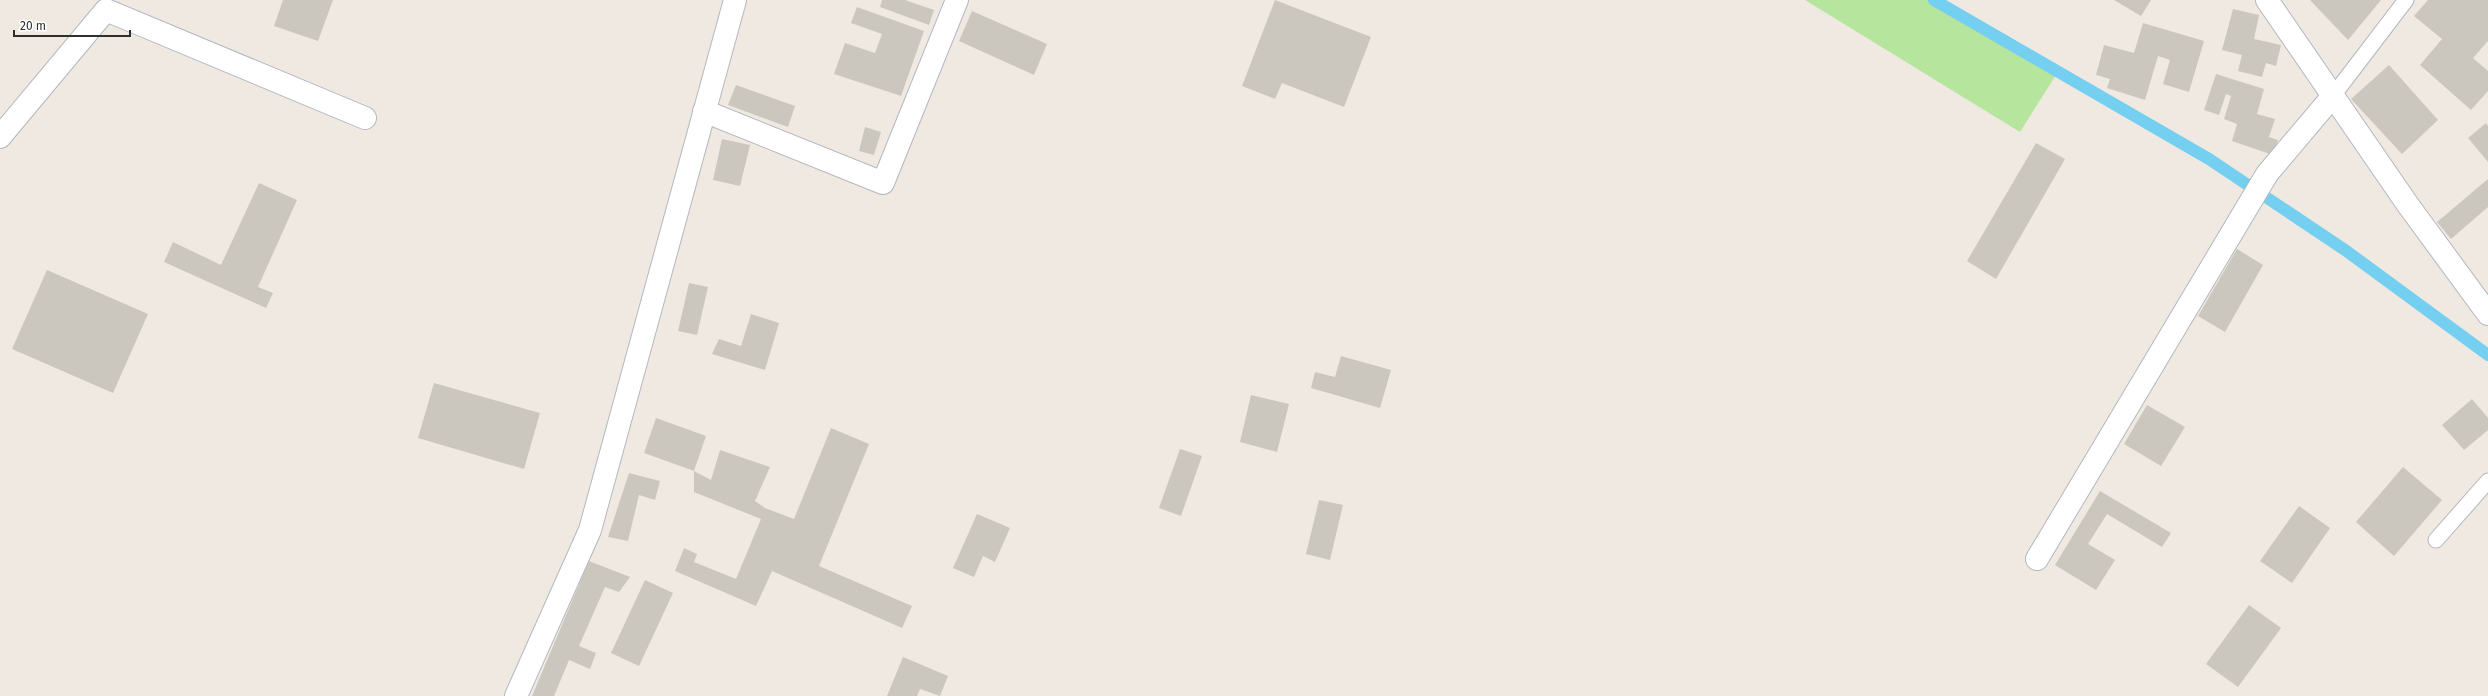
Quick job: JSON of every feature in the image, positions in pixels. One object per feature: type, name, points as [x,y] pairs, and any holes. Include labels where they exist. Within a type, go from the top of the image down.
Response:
[{"type":"street","points":[[516,696],[590,530],[735,0]]},
{"type":"street","points":[[704,111],[883,183],[957,0]]},
{"type":"street","points":[[2267,0],[2332,97],[2488,314]]},
{"type":"street","points":[[0,137],[106,10],[365,118]]},
{"type":"street","points":[[2037,559],[2267,174],[2332,97]]},
{"type":"lane","points":[[2332,97],[2406,0]]},
{"type":"lane","points":[[2436,540],[2488,481]]},
{"type":"green space","points":[[1805,0],[1944,0],[2061,67],[2020,132]]},
{"type":"building","points":[[283,0],[333,0],[318,41],[274,26]]},
{"type":"building","points":[[882,0],[905,0],[934,10],[929,25],[880,7]]},
{"type":"building","points":[[1275,0],[1371,37],[1344,107],[1282,83],[1275,99],[1242,86]]},
{"type":"building","points":[[2114,0],[2151,0],[2141,16]]},
{"type":"building","points":[[2310,0],[2381,0],[2348,40]]},
{"type":"building","points":[[2428,0],[2488,0],[2488,41],[2473,58],[2488,71],[2488,91],[2471,110],[2420,65],[2442,39],[2414,16]]},
{"type":"building","points":[[857,7],[924,31],[901,96],[834,74],[845,43],[875,53],[882,34],[851,23]]},
{"type":"building","points":[[2233,9],[2259,15],[2254,39],[2281,45],[2276,66],[2266,63],[2262,77],[2238,71],[2242,55],[2222,50]]},
{"type":"building","points":[[972,11],[1047,44],[1034,75],[959,41]]},
{"type":"building","points":[[2143,23],[2204,41],[2189,92],[2163,84],[2170,60],[2158,56],[2145,100],[2107,88],[2110,79],[2096,75],[2104,45],[2134,53]]},
{"type":"building","points":[[2389,65],[2438,120],[2402,154],[2351,99]]},
{"type":"building","points":[[2216,74],[2264,89],[2257,114],[2275,119],[2269,137],[2278,140],[2273,155],[2232,141],[2237,124],[2224,119],[2231,96],[2226,94],[2219,115],[2204,110]]},
{"type":"building","points":[[736,85],[795,106],[788,127],[728,105]]},
{"type":"building","points":[[2486,123],[2488,126],[2488,162],[2468,138]]},
{"type":"building","points":[[865,127],[881,132],[874,155],[859,151]]},
{"type":"building","points":[[722,139],[750,145],[740,186],[713,180]]},
{"type":"building","points":[[2036,143],[2065,159],[1996,279],[1967,261]]},
{"type":"building","points":[[2488,179],[2488,207],[2451,239],[2437,222]]},
{"type":"building","points":[[259,183],[297,200],[258,287],[273,293],[266,308],[164,262],[173,242],[221,265]]},
{"type":"building","points":[[2237,249],[2263,265],[2225,332],[2198,316]]},
{"type":"building","points":[[47,270],[148,314],[113,393],[12,349]]},
{"type":"building","points":[[689,283],[708,287],[697,335],[678,331]]},
{"type":"building","points":[[751,314],[779,323],[765,370],[712,354],[719,339],[741,346]]},
{"type":"building","points":[[1341,356],[1391,370],[1380,408],[1311,388],[1315,372],[1335,377]]},
{"type":"building","points":[[434,383],[540,413],[524,469],[418,438]]},
{"type":"building","points":[[1251,395],[1289,404],[1277,452],[1240,442]]},
{"type":"building","points":[[2472,399],[2488,418],[2488,430],[2464,450],[2442,425]]},
{"type":"building","points":[[2147,405],[2185,427],[2161,466],[2124,444]]},
{"type":"building","points":[[656,418],[706,436],[694,471],[644,453]]},
{"type":"building","points":[[831,428],[869,444],[819,566],[912,606],[902,628],[772,571],[756,606],[675,571],[684,548],[697,554],[694,562],[736,579],[761,519],[694,492],[694,471],[711,480],[720,450],[770,467],[755,501],[765,508],[794,519]]},
{"type":"building","points":[[1180,449],[1202,456],[1181,516],[1159,508]]},
{"type":"building","points":[[2403,467],[2442,500],[2394,556],[2356,522]]},
{"type":"building","points":[[629,473],[660,481],[655,500],[639,495],[628,541],[608,537]]},
{"type":"building","points":[[2100,491],[2171,533],[2162,547],[2107,514],[2088,544],[2115,560],[2096,590],[2055,565]]},
{"type":"building","points":[[1319,500],[1343,505],[1330,560],[1306,554]]},
{"type":"building","points":[[2299,506],[2330,528],[2292,583],[2260,561]]},
{"type":"building","points":[[977,514],[1010,528],[995,562],[983,556],[974,577],[953,568]]},
{"type":"building","points":[[589,561],[630,577],[619,592],[605,587],[579,646],[596,653],[590,669],[569,660],[554,696],[532,696]]},
{"type":"building","points":[[645,580],[673,593],[639,666],[611,653]]},
{"type":"building","points":[[2249,605],[2281,628],[2238,687],[2206,664]]},
{"type":"building","points":[[903,657],[948,676],[940,696],[920,689],[917,696],[887,696]]},
{"type":"waterway","points":[[1934,0],[2209,159],[2345,250],[2488,355]]}]
